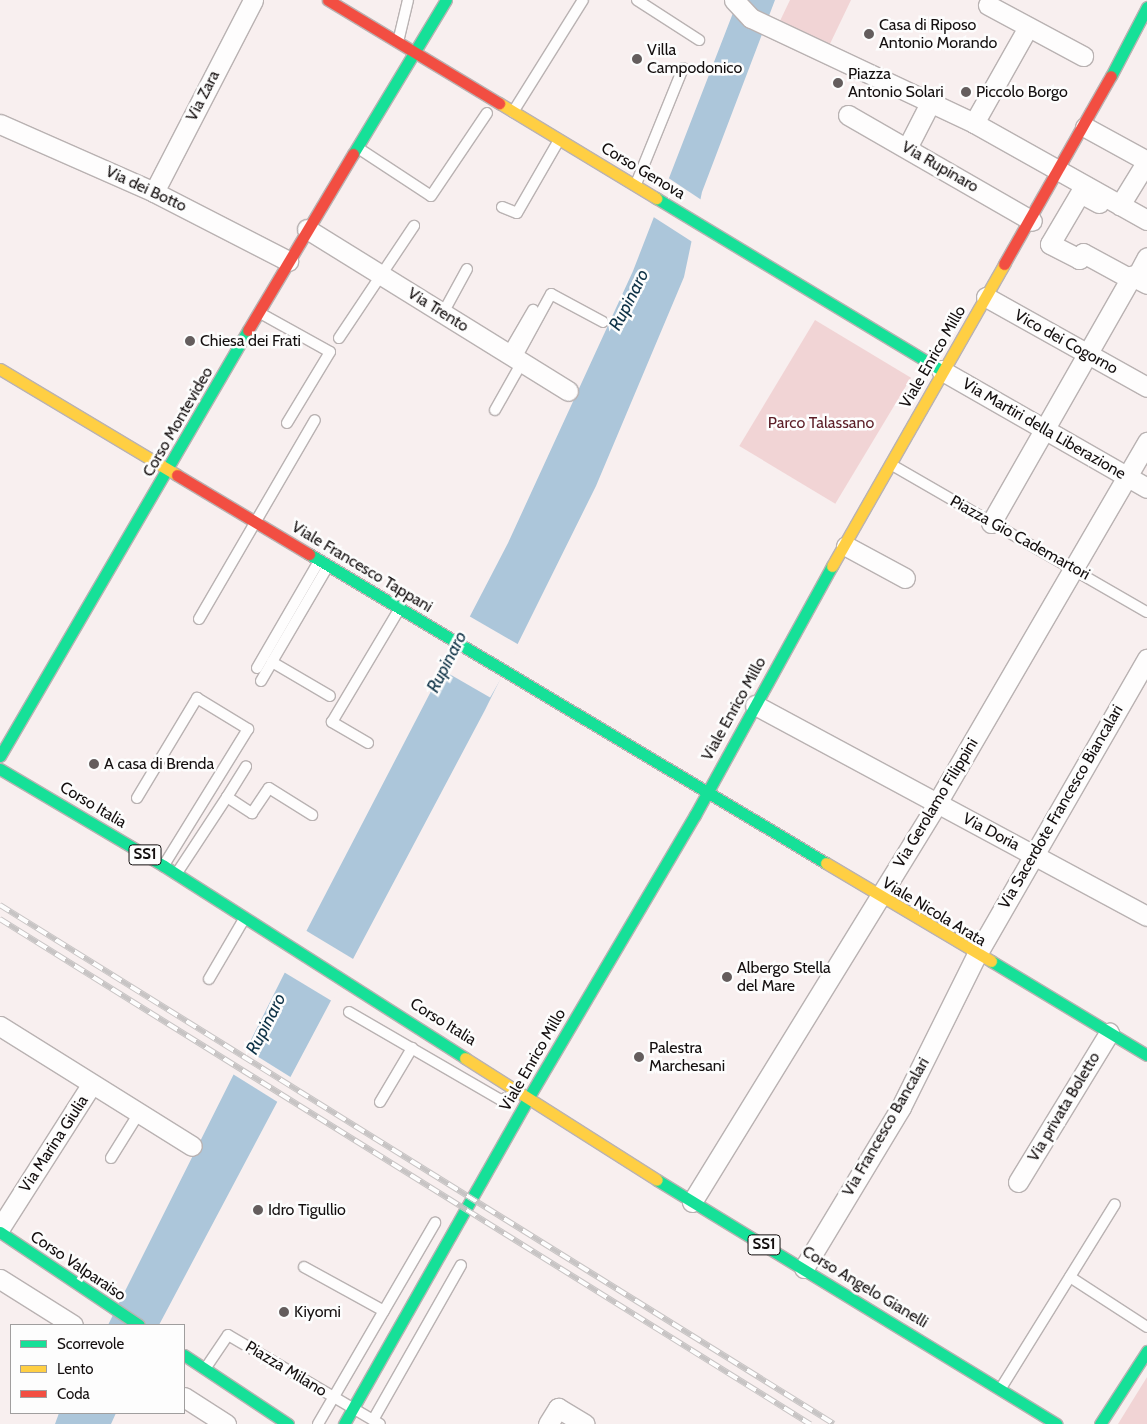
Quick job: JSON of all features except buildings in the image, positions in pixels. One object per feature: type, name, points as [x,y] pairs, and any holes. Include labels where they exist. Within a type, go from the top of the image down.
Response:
[{"type":"main road","name":"Corso Genova","points":[[328,0],[942,370]]},
{"type":"main road","name":"Corso Montevideo","points":[[0,756],[170,470],[288,261],[446,0]]},
{"type":"main road","name":"Viale Enrico Millo","points":[[344,1424],[527,1093],[707,792],[755,704],[892,465],[942,370],[1085,127],[1147,8]]},
{"type":"main road","name":"Viale Francesco Tappani","points":[[0,369],[707,792]]},
{"type":"main road","name":"Corso Italia","points":[[0,769],[164,866],[527,1093]]},
{"type":"main road","name":"Viale Nicola Arata","points":[[707,792],[976,956],[1147,1055]]},
{"type":"main road","name":"Corso Angelo Gianelli","points":[[527,1093],[692,1202],[804,1268],[1056,1424]]},
{"type":"main road","name":"Corso Valparaiso","points":[[0,1232],[109,1307],[137,1324]]},
{"type":"main road","points":[[1100,1424],[1147,1351]]},
{"type":"main road","points":[[185,1356],[288,1424]]},
{"type":"street","name":"Via Zara","points":[[154,192],[252,0]]},
{"type":"street","points":[[989,2],[1028,27],[1083,56]]},
{"type":"street","points":[[735,3],[768,25],[974,123],[1147,220]]},
{"type":"street","points":[[974,123],[1028,27]]},
{"type":"street","points":[[907,148],[930,103]]},
{"type":"street","name":"Via Rupinaro","points":[[848,115],[1032,220]]},
{"type":"street","name":"Via dei Botto","points":[[0,124],[154,192],[288,261]]},
{"type":"street","points":[[1085,127],[1147,161],[1120,205]]},
{"type":"street","points":[[1139,280],[1083,253],[1080,259],[1050,244],[1080,193],[1147,230]]},
{"type":"street","name":"Via Trento","points":[[307,229],[568,391]]},
{"type":"street","points":[[991,523],[1089,355],[1139,280],[1138,274],[1147,257]]},
{"type":"street","name":"Vico dei Cogorno","points":[[986,297],[1147,387]]},
{"type":"street","name":"Via Martiri della Liberazione","points":[[942,370],[1046,427],[1147,488]]},
{"type":"street","name":"Via Gerolamo Filippini","points":[[692,1202],[937,803],[1147,442]]},
{"type":"street","points":[[846,546],[905,578]]},
{"type":"street","name":"Via Sacerdote Francesco Biancalari","points":[[976,956],[1144,669]]},
{"type":"street","name":"Via Doria","points":[[755,704],[1147,916]]},
{"type":"street","name":"Via Francesco Bancalari","points":[[804,1268],[902,1107],[976,956]]},
{"type":"street","name":"Via Marina Giulia","points":[[0,1026],[192,1146]]},
{"type":"street","name":"Via privata Boletto","points":[[1018,1182],[1109,1033]]},
{"type":"street","name":"Via Marina Giulia","points":[[0,1228],[92,1085]]},
{"type":"street","points":[[0,1279],[71,1324]]},
{"type":"street","points":[[185,1398],[226,1424]]},
{"type":"street","points":[[548,1424],[558,1408],[585,1424]]},
{"type":"lane","points":[[398,43],[408,0]]},
{"type":"lane","points":[[513,112],[582,0]]},
{"type":"lane","points":[[637,0],[699,40]]},
{"type":"lane","points":[[635,185],[683,68]]},
{"type":"lane","points":[[357,148],[431,196],[487,113]]},
{"type":"lane","points":[[502,207],[517,213],[559,140]]},
{"type":"lane","points":[[339,338],[414,226]]},
{"type":"lane","points":[[443,313],[467,270]]},
{"type":"lane","points":[[515,358],[551,294],[602,322]]},
{"type":"lane","points":[[495,410],[533,310]]},
{"type":"lane","points":[[259,313],[330,352],[287,423]]},
{"type":"lane","points":[[199,619],[315,420]]},
{"type":"lane","name":"Piazza Gio Cademartori","points":[[892,465],[991,523],[1075,568],[1147,612]]},
{"type":"lane","points":[[261,681],[324,563]]},
{"type":"lane","points":[[258,668],[324,563]]},
{"type":"lane","points":[[368,743],[332,722],[400,608]]},
{"type":"lane","points":[[272,662],[330,696]]},
{"type":"lane","points":[[136,798],[197,698],[248,729],[164,866]]},
{"type":"lane","points":[[176,874],[246,767]]},
{"type":"lane","points":[[227,796],[252,813],[269,788],[312,815]]},
{"type":"lane","points":[[209,979],[245,918]]},
{"type":"lane","points":[[349,1012],[501,1100],[527,1093]]},
{"type":"lane","points":[[380,1102],[412,1048]]},
{"type":"lane","points":[[111,1158],[138,1113]]},
{"type":"lane","points":[[1000,1389],[1115,1204]]},
{"type":"lane","points":[[318,1424],[434,1224]]},
{"type":"lane","points":[[376,1422],[461,1264]]},
{"type":"lane","points":[[304,1267],[384,1311]]},
{"type":"lane","points":[[1070,1277],[1147,1327]]},
{"type":"lane","name":"Piazza Milano","points":[[204,1370],[228,1335],[376,1422]]},
{"type":"green space","points":[[790,0],[851,0],[828,48],[779,23]]},
{"type":"green space","name":"Parco Talassano","points":[[815,320],[911,378],[835,504],[739,446]]},
{"type":"green space","points":[[1147,1377],[1147,1424],[1118,1424]]},
{"type":"water","name":"Rupinaro","points":[[738,0],[775,0],[702,192],[684,277],[596,486],[485,710],[160,1324],[109,1324],[283,976],[508,543],[633,271]]},
{"type":"water","points":[[59,1414],[116,1414],[111,1424],[55,1424]]},
{"type":"pier","points":[[667,177],[703,201],[694,243],[652,216]]},
{"type":"pier","points":[[469,616],[520,645],[490,697],[439,668]]},
{"type":"pier","points":[[305,930],[356,961],[332,1001],[281,970]]},
{"type":"pier","points":[[244,1048],[294,1079],[279,1103],[229,1072]]},
{"type":"railway","points":[[0,905],[834,1424]]},
{"type":"railway","points":[[0,919],[810,1424]]},
{"type":"traffic: fast","points":[[353,154],[446,0]]},
{"type":"traffic: fast","points":[[1111,76],[1147,7]]},
{"type":"traffic: fast","points":[[656,198],[941,370]]},
{"type":"traffic: fast","points":[[0,756],[248,330]]},
{"type":"traffic: fast","points":[[309,554],[826,863]]},
{"type":"traffic: fast","points":[[530,1095],[695,815],[832,566]]},
{"type":"traffic: fast","points":[[0,769],[164,866],[465,1058]]},
{"type":"traffic: fast","points":[[991,961],[1147,1055]]},
{"type":"traffic: fast","points":[[344,1424],[530,1095]]},
{"type":"traffic: fast","points":[[657,1180],[1056,1424]]},
{"type":"traffic: fast","points":[[0,1232],[138,1324]]},
{"type":"traffic: fast","points":[[1100,1424],[1147,1351]]},
{"type":"traffic: fast","points":[[185,1356],[288,1424]]},
{"type":"traffic: slow","points":[[499,103],[656,198]]},
{"type":"traffic: slow","points":[[832,566],[1004,264]]},
{"type":"traffic: slow","points":[[0,369],[177,475]]},
{"type":"traffic: slow","points":[[826,863],[991,961]]},
{"type":"traffic: slow","points":[[465,1058],[657,1180]]},
{"type":"traffic: jam","points":[[328,0],[499,103]]},
{"type":"traffic: jam","points":[[1004,264],[1111,76]]},
{"type":"traffic: jam","points":[[248,330],[353,154]]},
{"type":"traffic: jam","points":[[177,475],[309,554]]},
{"type":"place","name":"Casa di Riposo Antonio Morando","points":[[869,34]]},
{"type":"place","name":"Villa Campodonico","points":[[637,59]]},
{"type":"place","name":"Piazza Antonio Solari","points":[[838,83]]},
{"type":"place","name":"Piccolo Borgo","points":[[966,92]]},
{"type":"place","name":"Chiesa dei Frati","points":[[190,341]]},
{"type":"place","name":"A casa di Brenda","points":[[94,764]]},
{"type":"place","name":"Albergo Stella del Mare","points":[[727,977]]},
{"type":"place","name":"Palestra Marchesani","points":[[639,1057]]},
{"type":"place","name":"Idro Tigullio","points":[[258,1210]]},
{"type":"place","name":"Kiyomi","points":[[284,1312]]}]
